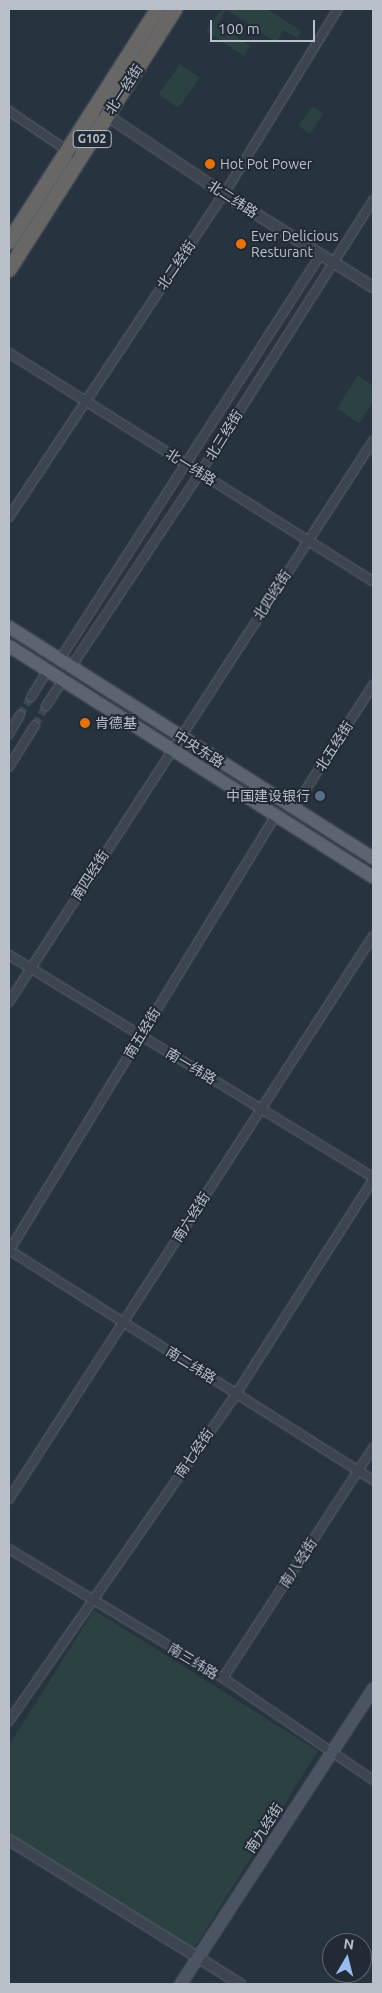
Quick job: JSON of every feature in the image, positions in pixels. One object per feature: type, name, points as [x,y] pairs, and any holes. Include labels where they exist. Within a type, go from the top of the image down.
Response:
[{"type":"highway","name":"北一经街","points":[[9,270],[80,159],[101,111],[158,9]]},
{"type":"highway","name":"北一经街","points":[[9,242],[68,150],[101,111],[175,9]]},
{"type":"main road","name":"中央东路","points":[[9,627],[373,858]]},
{"type":"main road","name":"中央东路","points":[[9,646],[373,877]]},
{"type":"main road","name":"南九经街","points":[[180,1984],[373,1688]]},
{"type":"street","name":"北二经街","points":[[9,517],[84,400],[224,194],[338,9]]},
{"type":"street","points":[[9,111],[80,159]]},
{"type":"street","name":"北二纬路","points":[[101,111],[224,194],[373,287]]},
{"type":"street","name":"北三经街","points":[[71,667],[200,473],[373,200]]},
{"type":"street","points":[[60,660],[321,254]]},
{"type":"street","name":"北一纬路","points":[[9,353],[373,581]]},
{"type":"street","name":"北四经街","points":[[171,749],[373,440]]},
{"type":"street","points":[[31,697],[48,670]]},
{"type":"street","points":[[46,706],[62,681]]},
{"type":"street","name":"北五经街","points":[[294,808],[373,685]]},
{"type":"street","points":[[9,734],[20,715]]},
{"type":"street","points":[[9,767],[35,725]]},
{"type":"street","name":"南四经街","points":[[9,1002],[171,749]]},
{"type":"street","name":"南五经街","points":[[9,1251],[276,815]]},
{"type":"street","name":"南六经街","points":[[9,1499],[260,1108],[373,936]]},
{"type":"street","name":"南一纬路","points":[[9,955],[373,1178]]},
{"type":"street","name":"南七经街","points":[[9,1721],[90,1599],[236,1394],[373,1178]]},
{"type":"street","name":"南二纬路","points":[[9,1251],[373,1480]]},
{"type":"street","name":"南八经街","points":[[223,1678],[373,1448]]},
{"type":"street","name":"南三纬路","points":[[9,1549],[223,1678],[373,1780]]},
{"type":"street","points":[[9,1840],[240,1984]]},
{"type":"green space","points":[[222,9],[226,9],[218,24],[250,46],[244,56],[206,31]]},
{"type":"green space","points":[[226,9],[267,9],[301,31],[297,38],[284,30],[276,43]]},
{"type":"green space","points":[[180,64],[200,78],[178,108],[159,94]]},
{"type":"green space","points":[[312,106],[324,114],[310,134],[299,126]]},
{"type":"green space","points":[[358,375],[373,386],[373,402],[359,424],[337,408]]},
{"type":"green space","points":[[94,1610],[318,1751],[193,1950],[9,1834],[9,1745]]},
{"type":"tunnel","points":[[20,715],[31,697]]},
{"type":"tunnel","points":[[35,725],[46,706]]},
{"type":"place","name":"Hot Pot Power","points":[[210,164]]},
{"type":"place","name":"Ever Delicious Resturant","points":[[241,244]]},
{"type":"place","name":"肯德基","points":[[85,723]]},
{"type":"place","name":"中国建设银行","points":[[320,796]]}]
